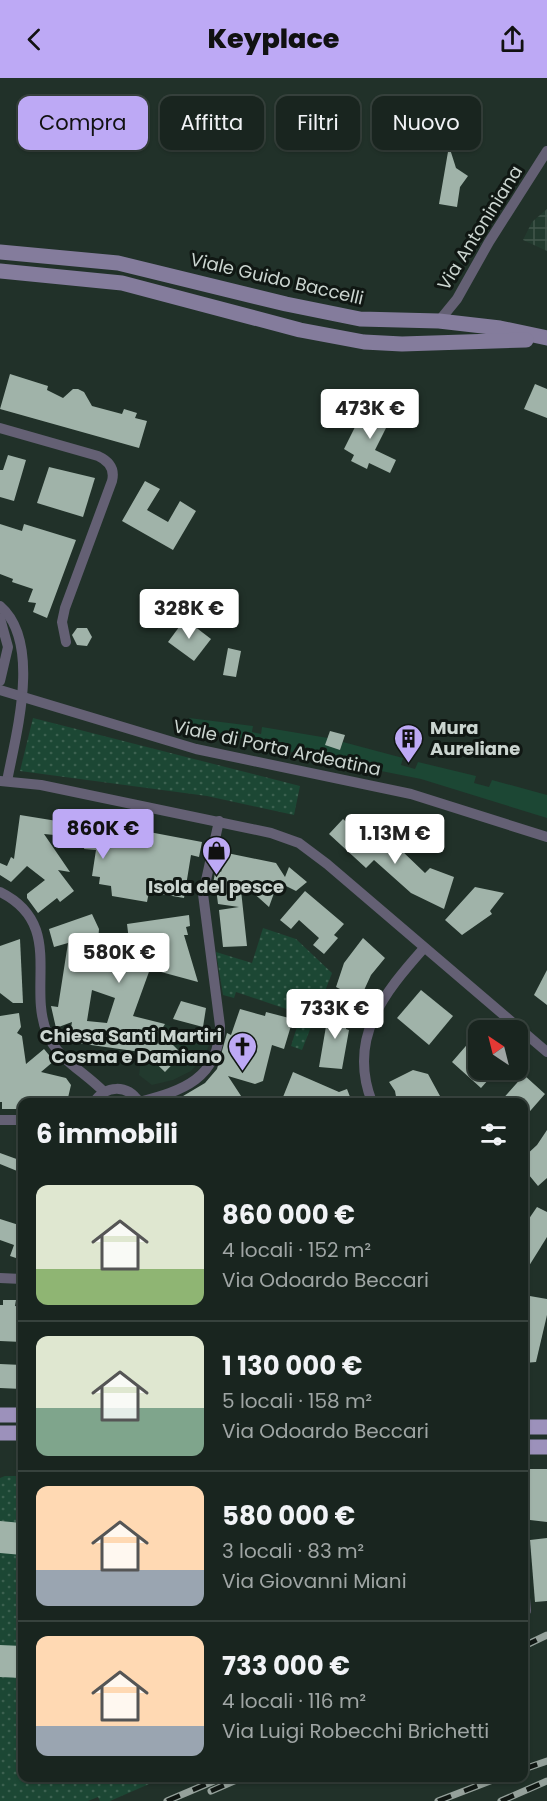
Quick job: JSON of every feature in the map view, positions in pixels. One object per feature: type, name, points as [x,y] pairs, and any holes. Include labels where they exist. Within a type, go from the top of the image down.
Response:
[{"type":"main road","points":[[0,1415],[18,1415]]},
{"type":"main road","points":[[528,1427],[547,1427]]},
{"type":"main road","points":[[0,1433],[18,1433]]},
{"type":"main road","points":[[528,1447],[547,1447]]},
{"type":"street","name":"Via Antoniniana","points":[[439,321],[457,299],[489,242],[547,151]]},
{"type":"street","name":"Viale Guido Baccelli","points":[[0,252],[118,263],[360,319],[439,321],[500,328],[547,339]]},
{"type":"street","name":"Viale Guido Baccelli","points":[[0,271],[122,283],[300,330],[364,342],[402,344],[547,339]]},
{"type":"street","points":[[0,428],[98,456],[111,466],[112,481],[64,612],[62,622],[66,642]]},
{"type":"street","points":[[0,606],[13,620],[19,637],[22,698],[4,781],[41,785],[219,821],[277,834],[299,843],[547,1052]]},
{"type":"street","points":[[0,618],[8,647],[0,681]]},
{"type":"street","name":"Viale di Porta Ardeatina","points":[[0,690],[196,749],[411,794],[547,837]]},
{"type":"street","points":[[154,1098],[173,1093],[192,1083],[211,1063],[218,1046],[220,1026],[203,894],[219,821]]},
{"type":"street","points":[[0,892],[22,907],[35,930],[42,961],[43,1019],[49,1038],[62,1055],[104,1092]]},
{"type":"street","points":[[371,1098],[364,1069],[371,1022],[383,997],[424,948]]},
{"type":"street","points":[[98,1098],[104,1092],[112,1089],[128,1091],[135,1098]]},
{"type":"street","points":[[0,1120],[18,1120]]},
{"type":"street","points":[[0,1278],[18,1279]]},
{"type":"shaded area","points":[[547,209],[547,251],[523,240],[532,222]]},
{"type":"shaded area","points":[[33,718],[300,786],[294,815],[207,796],[20,771]]},
{"type":"shaded area","points":[[189,718],[253,726],[252,732],[261,734],[262,727],[328,738],[340,750],[343,742],[403,758],[401,765],[415,769],[418,762],[476,776],[474,783],[489,787],[492,780],[547,795],[547,818],[421,779],[311,757],[187,724]]},
{"type":"shaded area","points":[[263,928],[296,939],[332,973],[302,1050],[291,1046],[301,1014],[236,992],[234,998],[223,995],[216,952],[252,963]]},
{"type":"shaded area","points":[[165,1024],[210,1042],[205,1056],[191,1071],[173,1080],[152,1085],[139,1075],[142,1050],[157,1039]]},
{"type":"shaded area","points":[[18,1476],[18,1782],[154,1782],[110,1801],[100,1801],[98,1797],[88,1801],[0,1801],[0,1478]]},
{"type":"building","points":[[448,150],[450,150],[456,168],[468,176],[460,187],[457,207],[439,204]]},
{"type":"building","points":[[10,374],[48,386],[47,390],[63,398],[73,389],[78,389],[84,392],[92,406],[122,414],[124,409],[137,413],[135,418],[147,421],[139,448],[0,409]]},
{"type":"building","points":[[535,384],[547,389],[547,418],[524,409]]},
{"type":"building","points":[[367,403],[392,416],[375,450],[396,460],[390,473],[369,463],[367,469],[351,461],[354,455],[344,449]]},
{"type":"building","points":[[8,455],[26,460],[14,501],[0,497],[0,470],[3,470]]},
{"type":"building","points":[[49,467],[95,478],[83,517],[37,503]]},
{"type":"building","points":[[145,481],[160,489],[147,510],[168,522],[180,501],[196,511],[173,550],[122,521]]},
{"type":"building","points":[[0,524],[22,531],[24,524],[76,540],[47,618],[33,612],[36,603],[28,602],[33,589],[12,582],[13,579],[0,574]]},
{"type":"building","points":[[185,619],[211,639],[194,661],[168,642]]},
{"type":"building","points":[[77,628],[87,628],[92,637],[87,646],[77,645],[72,635]]},
{"type":"building","points":[[228,648],[241,651],[236,677],[223,675]]},
{"type":"building","points":[[330,731],[345,735],[340,750],[325,745]]},
{"type":"building","points":[[20,815],[57,821],[68,826],[70,817],[202,842],[199,857],[191,855],[184,898],[149,892],[147,902],[112,896],[111,886],[99,884],[100,877],[92,876],[96,850],[84,849],[86,838],[44,834],[70,872],[58,870],[74,891],[60,902],[57,898],[38,913],[27,898],[27,894],[45,880],[27,866],[11,882],[0,875],[0,863],[7,866],[11,857],[14,859]]},
{"type":"building","points":[[343,819],[362,836],[366,833],[389,853],[401,850],[425,873],[430,868],[454,877],[444,909],[411,893],[374,860],[366,868],[329,834]]},
{"type":"building","points":[[227,853],[276,863],[285,877],[289,867],[307,882],[296,891],[278,882],[269,907],[240,881],[247,946],[223,947],[219,910],[239,907],[218,904],[216,888],[212,889],[216,868],[221,872]]},
{"type":"building","points":[[475,887],[504,893],[490,911],[492,914],[462,935],[445,920]]},
{"type":"building","points":[[305,891],[344,924],[334,935],[338,938],[324,954],[313,945],[319,938],[299,920],[291,929],[280,920]]},
{"type":"building","points":[[92,914],[99,929],[98,941],[103,942],[101,955],[108,953],[117,979],[120,978],[117,952],[130,949],[127,924],[189,915],[190,926],[186,927],[188,935],[184,935],[198,982],[150,969],[133,1016],[165,1024],[160,1032],[182,1054],[165,1072],[142,1050],[141,1052],[77,1043],[77,1039],[69,1038],[72,1022],[56,1028],[51,1006],[58,1007],[68,943],[54,947],[49,929]],"holes":[[[92,990],[115,998],[107,1023],[87,1021]]]},
{"type":"building","points":[[363,938],[385,958],[371,975],[360,999],[336,987],[344,963]]},
{"type":"building","points":[[20,939],[23,1003],[13,1003],[0,993],[0,946]]},
{"type":"building","points":[[547,970],[547,1005],[534,995]]},
{"type":"building","points":[[421,990],[453,1016],[429,1045],[397,1018]]},
{"type":"building","points":[[181,1001],[206,1008],[203,1027],[173,1019]]},
{"type":"building","points":[[240,1009],[265,1016],[266,1012],[293,1019],[284,1049],[272,1045],[263,1081],[255,1084],[228,1076],[242,1098],[180,1098],[205,1083],[217,1069],[227,1033],[231,1035]]},
{"type":"building","points":[[329,1009],[348,1011],[346,1029],[349,1030],[342,1069],[319,1067]]},
{"type":"building","points":[[19,1013],[21,1027],[17,1033],[22,1036],[26,1064],[44,1049],[54,1061],[41,1072],[66,1078],[71,1085],[68,1098],[18,1098],[18,1109],[2,1109],[2,1102],[0,1102],[0,1016]]},
{"type":"building","points":[[468,1044],[468,1076],[452,1062]]},
{"type":"building","points":[[413,1070],[428,1074],[440,1096],[437,1098],[396,1098],[389,1082]]},
{"type":"building","points":[[293,1072],[339,1092],[347,1089],[350,1098],[283,1098]]},
{"type":"building","points":[[528,1079],[545,1094],[528,1113],[528,1098],[504,1098],[520,1080]]},
{"type":"building","points":[[472,1080],[488,1080],[481,1088]]},
{"type":"building","points":[[547,1130],[547,1178],[538,1186],[528,1174],[528,1153]]},
{"type":"building","points":[[0,1153],[18,1160],[18,1171],[0,1164]]},
{"type":"building","points":[[537,1207],[547,1212],[547,1237],[528,1268],[528,1220]]},
{"type":"building","points":[[0,1219],[18,1225],[18,1259],[10,1256],[14,1245],[0,1240]]},
{"type":"building","points":[[528,1296],[547,1299],[547,1315],[536,1362],[528,1363]]},
{"type":"building","points":[[3,1300],[16,1300],[18,1342],[0,1341],[0,1305],[3,1305]]},
{"type":"building","points":[[0,1364],[18,1365],[18,1389],[0,1388]]},
{"type":"building","points":[[528,1469],[547,1469],[547,1522],[530,1520],[528,1515]]},
{"type":"building","points":[[0,1521],[18,1523],[18,1555],[0,1553]]},
{"type":"building","points":[[547,1538],[547,1601],[535,1602],[530,1540]]},
{"type":"building","points":[[0,1645],[18,1646],[18,1678],[0,1677]]},
{"type":"railway","points":[[528,1644],[547,1635]]},
{"type":"railway","points":[[528,1768],[547,1761]]},
{"type":"railway","points":[[501,1801],[547,1781]]},
{"type":"railway","points":[[167,1801],[212,1782]]},
{"type":"railway","points":[[211,1791],[232,1782]]},
{"type":"railway","points":[[438,1801],[488,1782]]},
{"type":"place","name":"Mura Aureliane","points":[[409,764]]},
{"type":"place","name":"Isola del pesce","points":[[216,876]]},
{"type":"place","name":"Chiesa Santi Martiri Cosma e Damiano","points":[[243,1072]]}]
